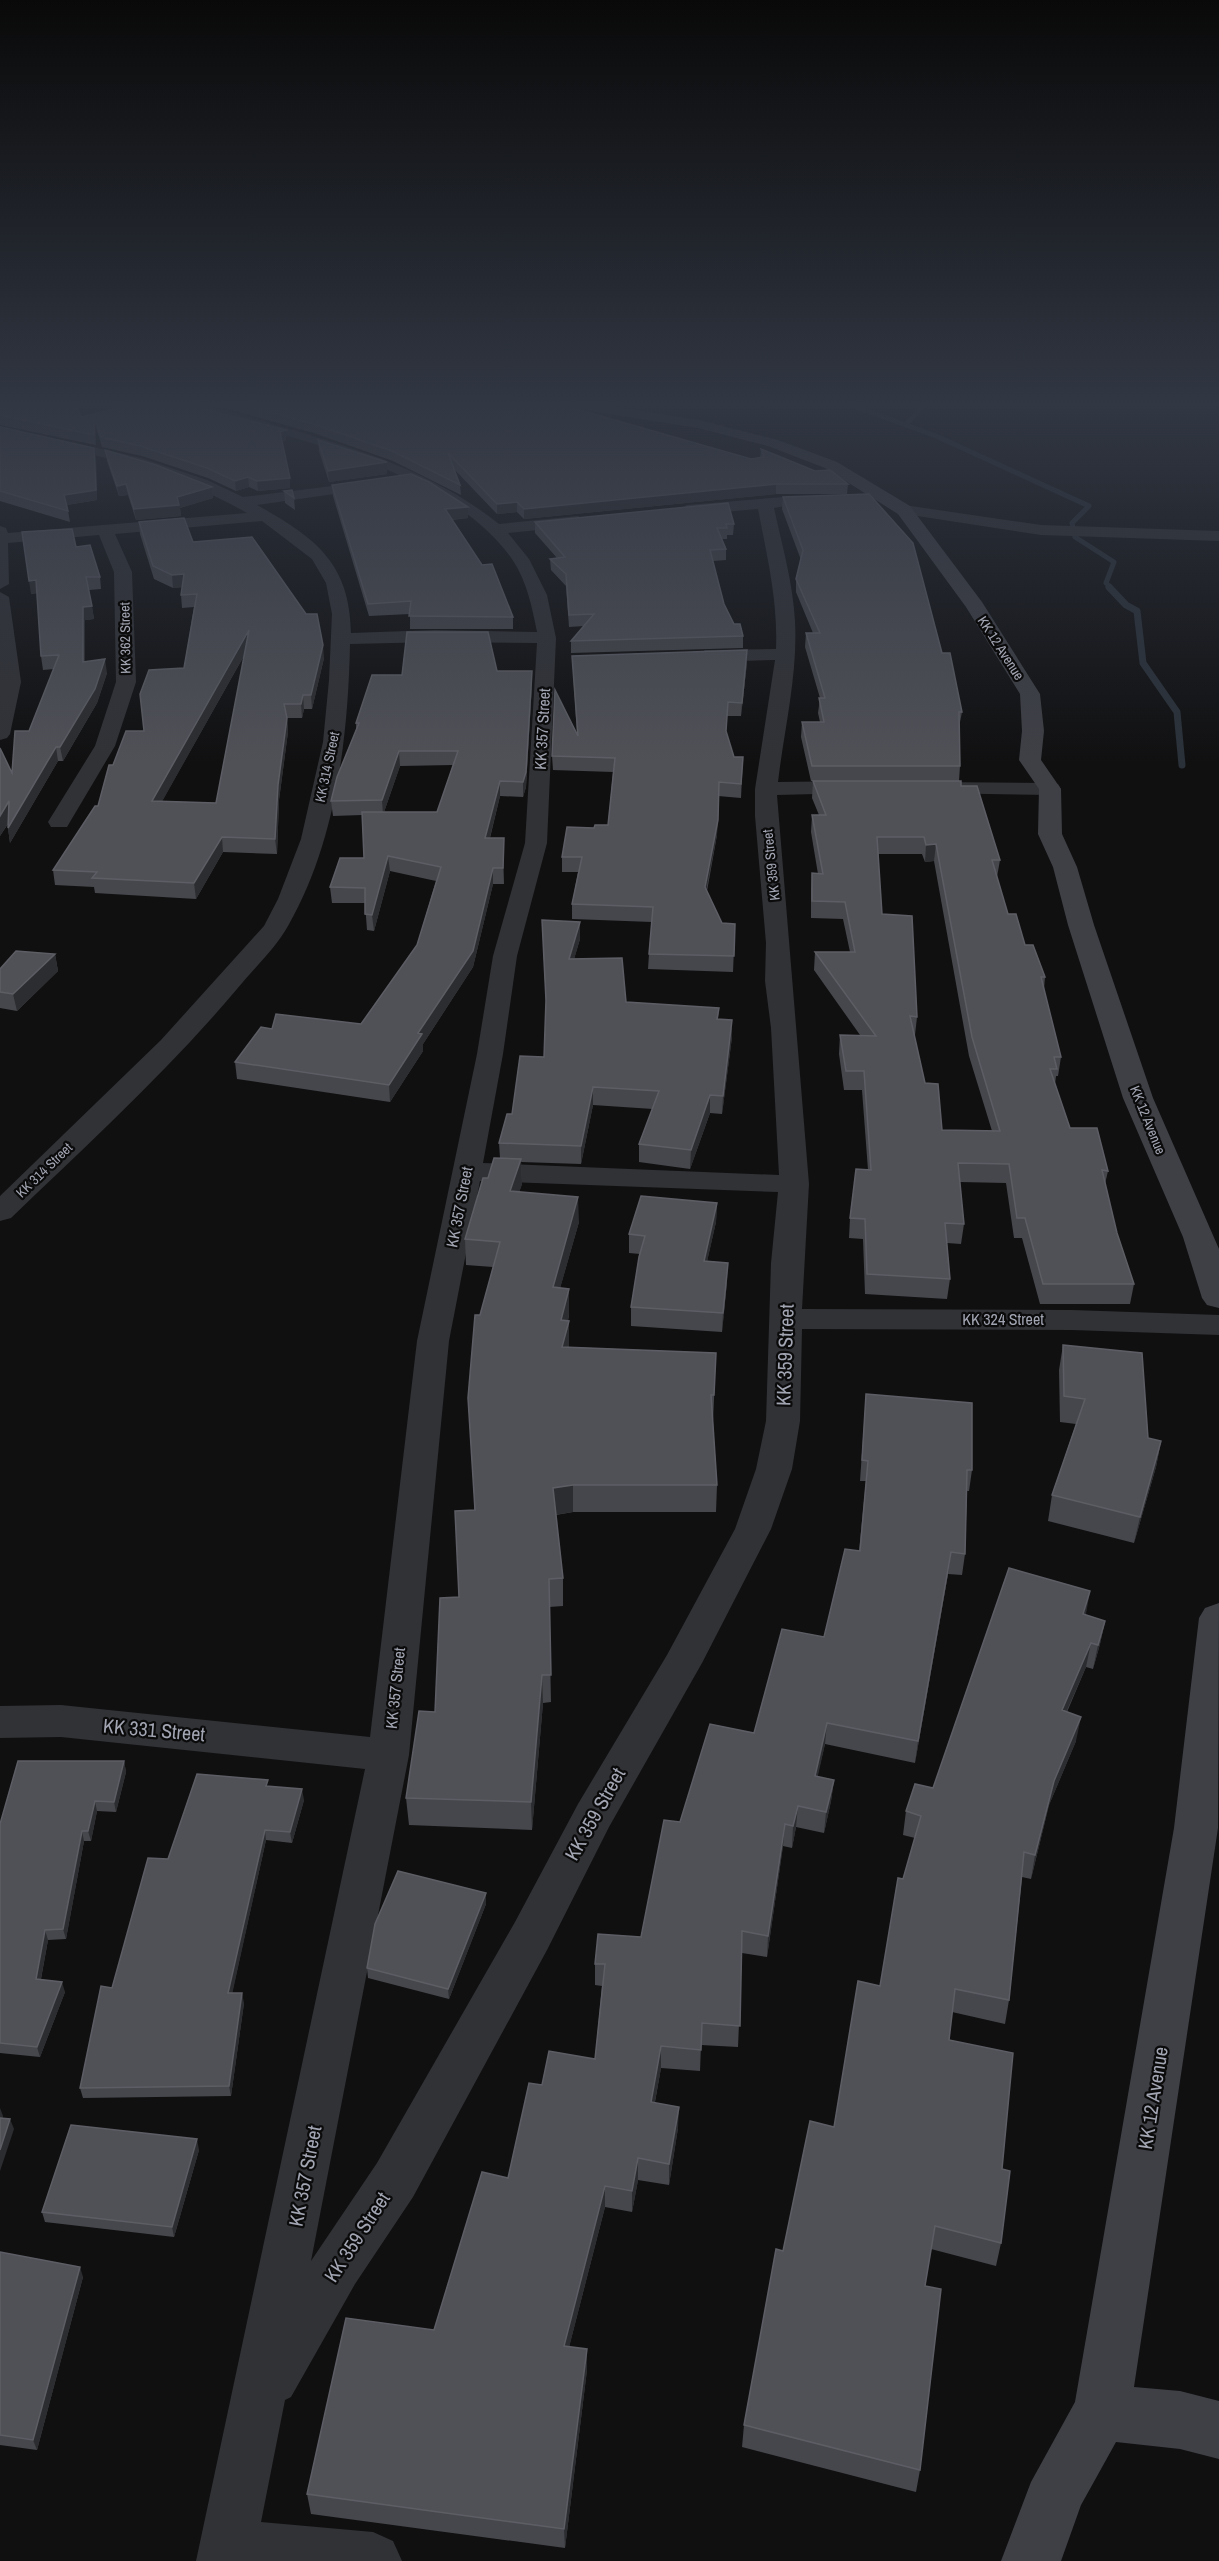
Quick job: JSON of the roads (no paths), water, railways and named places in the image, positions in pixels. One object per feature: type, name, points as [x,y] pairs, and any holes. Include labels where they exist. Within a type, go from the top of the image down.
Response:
[{"type":"main road","name":"KK 12 Avenue","points":[[910,525],[975,606],[1030,694],[1033,731],[1030,760],[1050,789],[1050,834],[1065,867],[1081,925],[1134,1088],[1199,1237],[1219,1298]]},
{"type":"main road","name":"KK 12 Avenue","points":[[1031,2561],[1040,2529],[1080,2445],[1102,2412],[1196,1828],[1219,1618]]},
{"type":"main road","points":[[1102,2412],[1180,2420],[1219,2430]]},
{"type":"street","points":[[0,584],[1,536],[168,525]]},
{"type":"street","name":"KK 314 Street","points":[[0,1212],[154,1063],[215,999],[275,927],[306,856],[319,807],[337,718],[341,611],[334,580],[320,557],[293,533],[279,525]]},
{"type":"street","name":"KK 357 Street","points":[[227,2554],[260,2400],[388,1755],[433,1341],[490,1054],[505,956],[536,843],[554,654],[545,616],[532,581],[512,547],[491,525]]},
{"type":"street","points":[[496,529],[542,525]]},
{"type":"street","name":"KK 359 Street","points":[[260,2400],[337,2266],[394,2180],[457,2070],[592,1816],[682,1663],[753,1529],[774,1469],[783,1421],[787,1263],[794,1184],[784,1028],[778,981],[776,912],[766,816],[766,789],[785,654],[786,622],[782,586],[781,525]]},
{"type":"street","points":[[1010,525],[1041,530],[1219,536]]},
{"type":"street","name":"KK 362 Street","points":[[59,822],[105,746],[126,682],[123,572],[105,530]]},
{"type":"street","points":[[0,597],[6,682],[0,734]]},
{"type":"street","points":[[341,639],[444,636],[554,654]]},
{"type":"street","points":[[689,657],[785,654]]},
{"type":"street","points":[[766,789],[872,787]]},
{"type":"street","points":[[918,788],[1050,789]]},
{"type":"street","points":[[466,1171],[794,1184]]},
{"type":"street","name":"KK 324 Street","points":[[787,1319],[1072,1320],[1219,1325]]},
{"type":"street","name":"KK 331 Street","points":[[0,1722],[61,1721],[388,1755]]},
{"type":"street","points":[[227,2554],[373,2561]]},
{"type":"waterway","points":[[1072,525],[1075,537],[1114,562],[1106,583],[1111,588]]},
{"type":"waterway","points":[[1109,587],[1126,605],[1137,611],[1143,663],[1177,712],[1182,765]]}]
